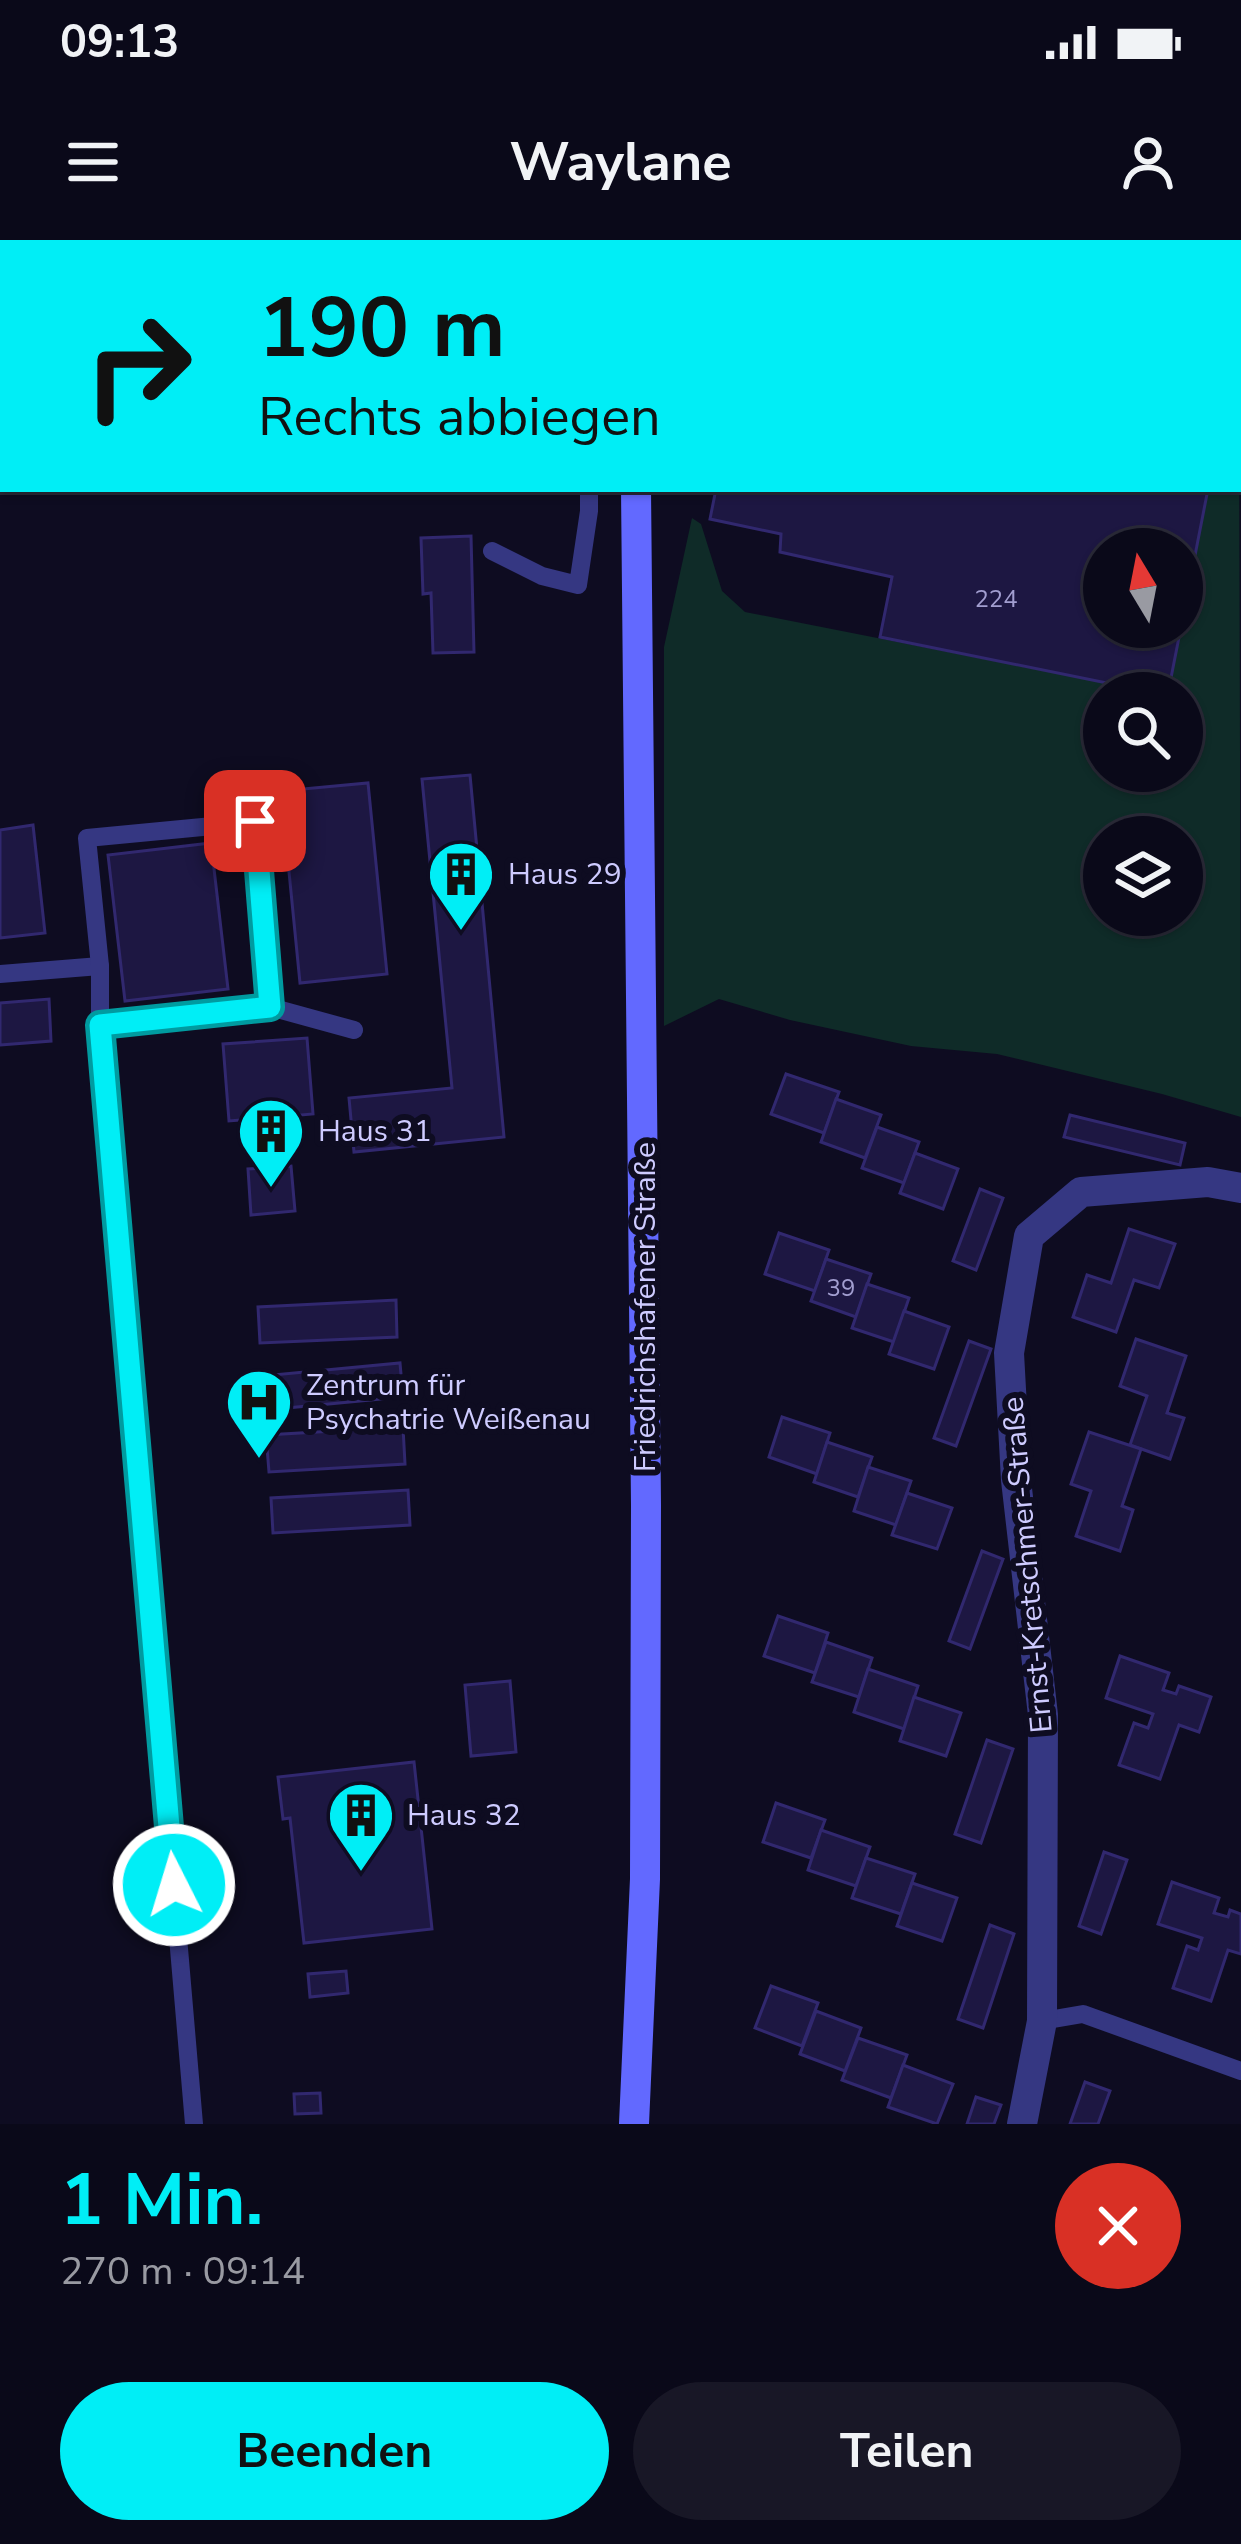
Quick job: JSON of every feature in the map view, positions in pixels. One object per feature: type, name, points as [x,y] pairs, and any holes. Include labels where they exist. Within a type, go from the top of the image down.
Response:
[{"type":"main road","name":"Friedrichshafener Straße","points":[[634,2124],[645,1879],[646,1505],[636,492]]},
{"type":"street","name":"Ernst-Kretschmer-Straße","points":[[1022,2124],[1042,2021],[1043,1715],[1016,1480],[1010,1353],[1029,1235],[1081,1192],[1208,1182],[1241,1189]]},
{"type":"lane","points":[[492,551],[542,576],[578,585],[589,492]]},
{"type":"lane","points":[[194,2124],[87,838],[255,821],[270,1007]]},
{"type":"lane","points":[[0,974],[100,966]]},
{"type":"lane","points":[[100,1025],[270,1007],[353,1030]]},
{"type":"lane","points":[[1042,2021],[1083,2014],[1241,2071]]},
{"type":"green space","points":[[1207,492],[1239,492],[1241,1117],[997,1054],[911,1046],[719,999],[664,1026],[664,647],[692,518],[701,524],[722,591],[745,612],[1083,679],[1083,792],[1203,792],[1203,672],[1172,672],[1177,648],[1203,648],[1200,528]]},
{"type":"building","points":[[715,492],[1207,492],[1200,528],[1083,528],[1083,648],[1177,648],[1172,672],[1083,672],[1083,678],[880,637],[892,577],[780,552],[781,534],[710,519]]},
{"type":"building","points":[[471,536],[474,652],[433,653],[431,593],[423,594],[421,538]]},
{"type":"building","name":"Haus 29","points":[[470,775],[504,1137],[354,1152],[349,1098],[452,1088],[422,779]]},
{"type":"building","points":[[368,783],[387,974],[300,983],[281,791]]},
{"type":"building","points":[[33,825],[45,933],[0,938],[0,830]]},
{"type":"building","points":[[211,843],[228,989],[125,1001],[108,855]]},
{"type":"building","points":[[49,999],[51,1041],[0,1045],[0,1003]]},
{"type":"building","points":[[307,1038],[313,1114],[229,1121],[223,1044]]},
{"type":"building","points":[[786,1074],[839,1092],[824,1133],[771,1114]]},
{"type":"building","points":[[836,1099],[881,1115],[865,1158],[821,1142]]},
{"type":"building","points":[[1070,1115],[1185,1143],[1180,1165],[1064,1137]]},
{"type":"building","points":[[877,1127],[919,1142],[904,1183],[862,1168]]},
{"type":"building","points":[[915,1153],[958,1169],[943,1209],[900,1193]]},
{"type":"building","name":"Haus 31","points":[[291,1166],[295,1211],[251,1215],[248,1169]]},
{"type":"building","points":[[980,1189],[1003,1198],[976,1270],[953,1261]]},
{"type":"building","points":[[1129,1229],[1175,1244],[1159,1288],[1134,1280],[1116,1332],[1073,1317],[1087,1275],[1111,1283]]},
{"type":"building","points":[[779,1233],[829,1250],[815,1291],[765,1274]]},
{"type":"building","points":[[826,1259],[871,1274],[856,1317],[811,1301]]},
{"type":"building","points":[[867,1284],[909,1298],[894,1342],[852,1328]]},
{"type":"building","points":[[396,1300],[397,1337],[260,1343],[258,1307]]},
{"type":"building","points":[[904,1311],[949,1327],[934,1369],[889,1354]]},
{"type":"building","points":[[1136,1339],[1186,1356],[1167,1413],[1184,1418],[1170,1459],[1130,1445],[1147,1396],[1120,1386]]},
{"type":"building","points":[[969,1341],[991,1349],[956,1446],[934,1438]]},
{"type":"building","points":[[400,1363],[403,1397],[265,1410],[262,1376]]},
{"type":"building","points":[[782,1417],[830,1433],[817,1474],[769,1457]]},
{"type":"building","points":[[403,1427],[405,1464],[269,1472],[266,1435]]},
{"type":"building","points":[[1089,1432],[1141,1449],[1122,1506],[1133,1510],[1120,1551],[1076,1536],[1091,1491],[1071,1484]]},
{"type":"building","points":[[827,1442],[872,1457],[858,1497],[814,1482]]},
{"type":"building","points":[[868,1467],[911,1481],[896,1525],[854,1511]]},
{"type":"building","points":[[408,1490],[410,1525],[273,1533],[271,1498]]},
{"type":"building","points":[[907,1493],[952,1508],[937,1549],[892,1535]]},
{"type":"building","points":[[982,1551],[1003,1559],[970,1649],[949,1641]]},
{"type":"building","points":[[778,1616],[828,1633],[815,1673],[764,1656]]},
{"type":"building","points":[[826,1642],[872,1658],[859,1697],[812,1682]]},
{"type":"building","points":[[1120,1656],[1169,1673],[1163,1690],[1176,1694],[1179,1686],[1211,1697],[1199,1732],[1179,1725],[1160,1779],[1119,1765],[1134,1723],[1148,1728],[1153,1714],[1106,1698]]},
{"type":"building","points":[[868,1669],[918,1686],[904,1729],[854,1712]]},
{"type":"building","points":[[510,1681],[516,1752],[471,1756],[465,1685]]},
{"type":"building","points":[[914,1697],[961,1713],[946,1756],[900,1741]]},
{"type":"building","points":[[987,1740],[1013,1749],[981,1843],[955,1834]]},
{"type":"building","name":"Haus 32","points":[[414,1762],[432,1929],[304,1943],[290,1818],[283,1819],[278,1777]]},
{"type":"building","points":[[776,1803],[825,1820],[811,1858],[763,1842]]},
{"type":"building","points":[[821,1830],[870,1847],[856,1886],[808,1870]]},
{"type":"building","points":[[1104,1852],[1127,1860],[1101,1934],[1079,1926]]},
{"type":"building","points":[[866,1858],[915,1874],[901,1914],[852,1898]]},
{"type":"building","points":[[1172,1882],[1219,1898],[1214,1913],[1241,1914],[1241,1954],[1228,1950],[1211,2001],[1173,1988],[1187,1946],[1198,1950],[1202,1938],[1158,1924]]},
{"type":"building","points":[[912,1883],[957,1898],[942,1941],[897,1926]]},
{"type":"building","points":[[990,1925],[1014,1934],[983,2028],[958,2019]]},
{"type":"building","points":[[346,1971],[348,1993],[310,1997],[308,1974]]},
{"type":"building","points":[[771,1986],[818,2003],[802,2046],[755,2028]]},
{"type":"building","points":[[816,2011],[861,2028],[845,2071],[800,2054]]},
{"type":"building","points":[[858,2038],[907,2055],[891,2098],[842,2080]]},
{"type":"building","points":[[903,2065],[953,2084],[937,2124],[888,2107]]},
{"type":"building","points":[[1085,2082],[1110,2091],[1098,2124],[1070,2124]]},
{"type":"building","points":[[320,2093],[321,2113],[295,2114],[294,2094]]},
{"type":"building","points":[[976,2097],[1001,2105],[994,2124],[967,2124]]},
{"type":"place","name":"Haus 29","points":[[461,933]]},
{"type":"place","name":"Haus 31","points":[[271,1190]]},
{"type":"place","name":"Zentrum für Psychatrie Weißenau","points":[[259,1461]]},
{"type":"place","name":"Haus 32","points":[[361,1874]]},
{"type":"route","points":[[174,1885],[100,1025],[270,1007],[255,821]]}]
